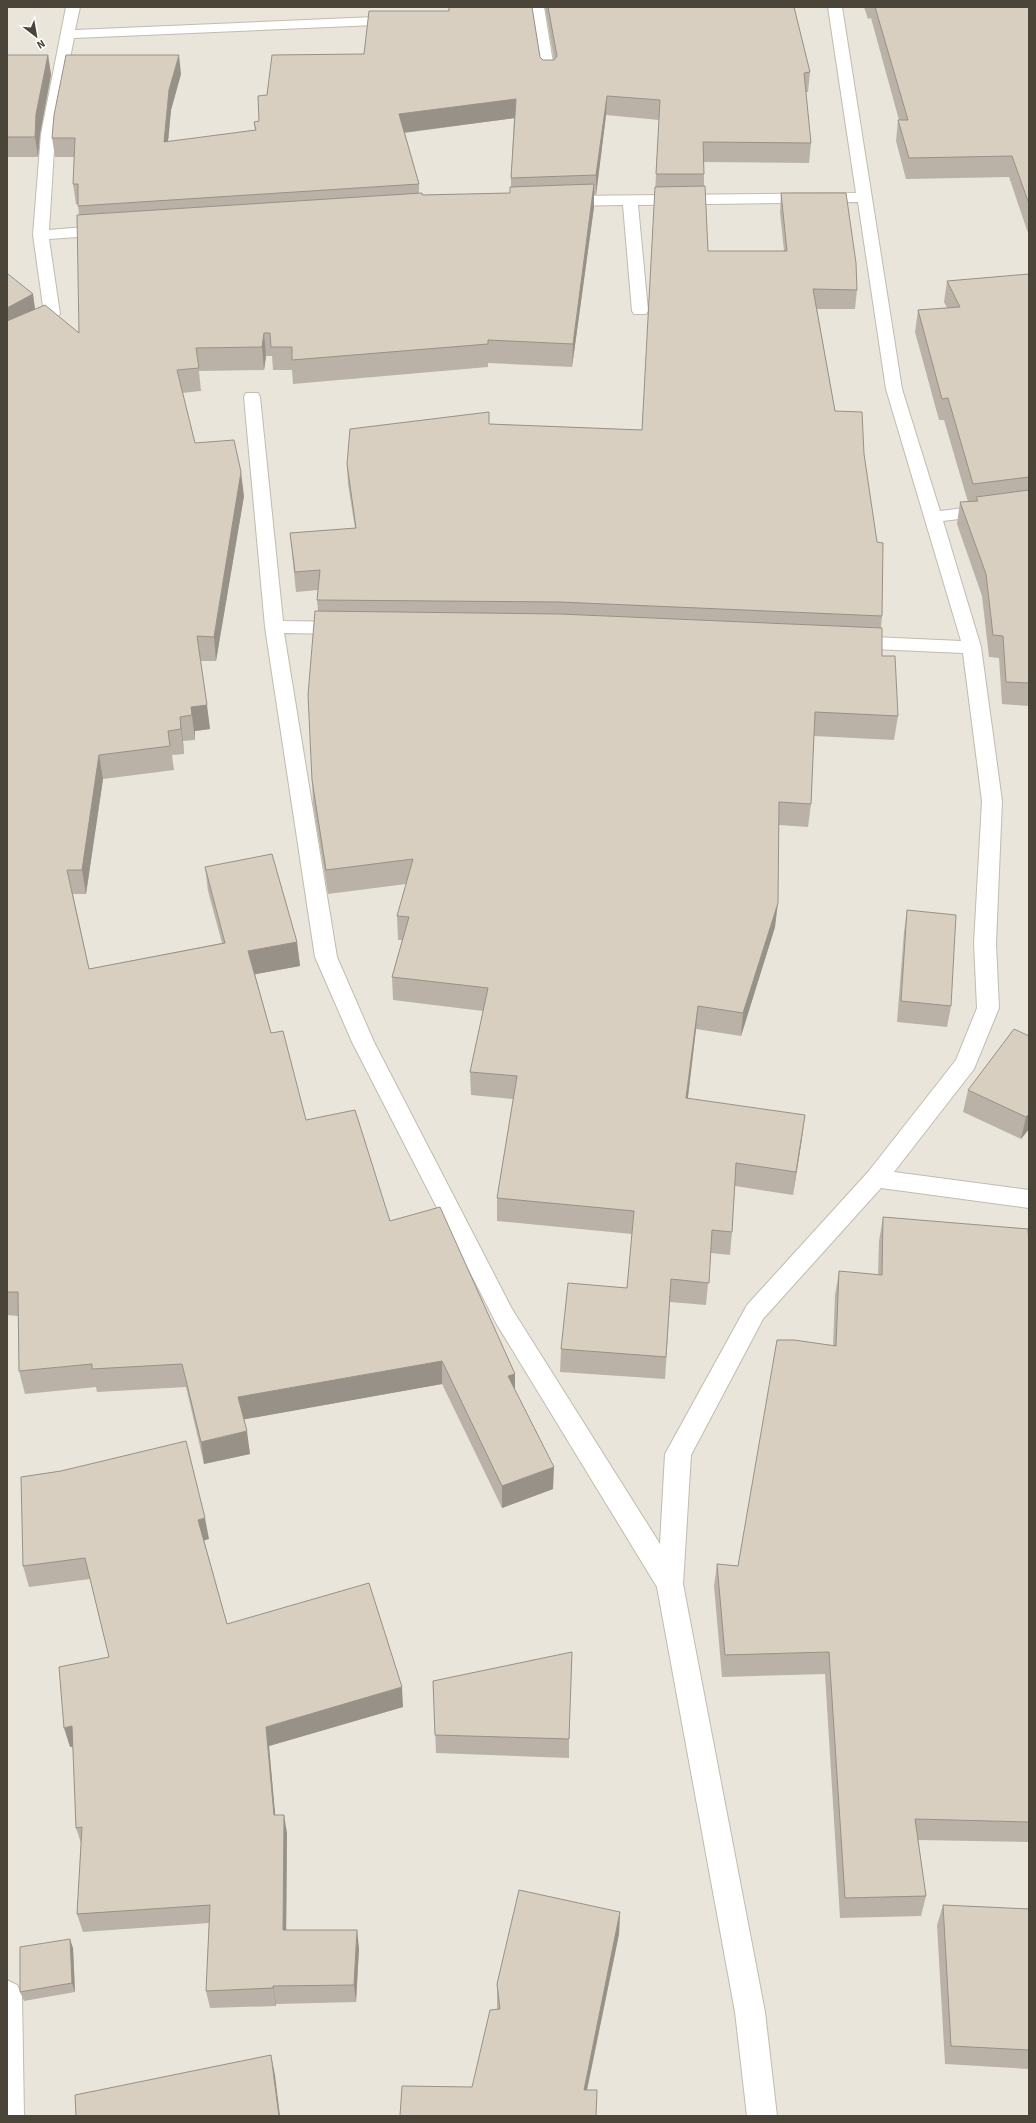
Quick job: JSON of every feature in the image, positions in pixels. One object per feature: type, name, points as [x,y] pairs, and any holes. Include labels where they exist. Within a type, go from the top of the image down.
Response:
[{"type":"street","points":[[7,341],[40,325],[52,314],[48,296],[41,234],[48,134],[69,34],[73,7]]},
{"type":"street","points":[[762,2116],[750,2012],[670,1584],[678,1454],[755,1312],[876,1178],[966,1063],[988,1008],[985,943],[992,801],[972,647],[894,389],[836,7]]},
{"type":"street","points":[[490,16],[537,10],[548,75]]},
{"type":"street","points":[[69,34],[410,19]]},
{"type":"street","points":[[552,201],[865,197]]},
{"type":"street","points":[[630,200],[640,311]]},
{"type":"street","points":[[41,234],[120,229]]},
{"type":"street","points":[[252,398],[274,627],[326,957],[363,1042],[504,1316],[670,1584]]},
{"type":"street","points":[[933,517],[1029,505]]},
{"type":"street","points":[[274,627],[362,628]]},
{"type":"street","points":[[837,642],[972,647]]},
{"type":"street","points":[[876,1178],[1029,1199]]},
{"type":"street","points":[[7,1995],[9,2116]]},
{"type":"shaded area","points":[[7,7],[1029,7],[1029,2116],[7,2116]]},
{"type":"building","points":[[449,7],[532,7],[540,57],[543,60],[554,60],[557,56],[548,7],[794,7],[810,72],[804,73],[811,143],[703,142],[704,174],[656,174],[660,100],[607,96],[596,175],[511,178],[516,99],[399,114],[419,184],[78,206],[78,184],[73,184],[75,138],[52,138],[54,115],[66,55],[179,55],[169,90],[164,142],[256,130],[254,122],[259,121],[258,96],[267,95],[272,55],[364,54],[369,11],[449,11]]},
{"type":"building","points":[[875,7],[1029,7],[1029,204],[1012,156],[909,158],[898,120],[908,120]]},
{"type":"building","points":[[7,55],[48,55],[36,114],[35,137],[7,137]]},
{"type":"building","points":[[594,184],[573,344],[488,340],[488,344],[292,360],[292,347],[271,347],[270,333],[264,333],[262,347],[196,348],[199,368],[177,370],[195,443],[234,440],[241,472],[214,637],[197,636],[207,705],[191,707],[192,715],[180,717],[181,729],[168,731],[170,746],[99,755],[82,870],[67,870],[89,969],[225,943],[205,867],[272,854],[297,942],[248,951],[271,1033],[283,1031],[306,1120],[355,1110],[390,1221],[440,1207],[515,1374],[508,1376],[554,1467],[502,1486],[442,1361],[238,1397],[247,1431],[201,1442],[182,1364],[92,1369],[92,1364],[19,1371],[18,1292],[7,1292],[7,321],[45,305],[79,333],[77,215],[422,193],[422,195],[510,193],[510,187]]},
{"type":"building","points":[[705,186],[708,251],[787,251],[781,193],[846,193],[856,263],[857,290],[813,289],[835,411],[862,412],[864,454],[877,542],[883,543],[882,616],[560,602],[317,600],[320,570],[295,572],[290,533],[356,528],[347,464],[350,429],[489,412],[489,424],[642,430],[655,187]]},
{"type":"building","points":[[7,274],[33,294],[7,308]]},
{"type":"building","points":[[1029,274],[1029,477],[973,484],[948,398],[942,399],[918,310],[960,307],[947,281]]},
{"type":"building","points":[[1029,490],[1029,683],[1006,682],[1003,636],[993,635],[986,574],[960,502],[978,501],[976,497]]},
{"type":"building","points":[[315,611],[560,614],[882,628],[882,656],[895,656],[898,716],[815,712],[811,804],[779,802],[778,903],[743,1013],[698,1006],[686,1098],[805,1115],[796,1172],[736,1163],[732,1232],[712,1230],[709,1283],[671,1279],[666,1357],[561,1349],[568,1283],[627,1288],[634,1211],[497,1198],[517,1076],[470,1072],[488,988],[392,977],[409,917],[397,916],[413,859],[326,870],[312,780],[308,695]]},
{"type":"building","points":[[907,910],[956,915],[951,1006],[901,1001]]},
{"type":"building","points":[[1014,1029],[1029,1036],[1029,1114],[1026,1117],[968,1090]]},
{"type":"building","points":[[883,1217],[1028,1229],[1029,1822],[915,1819],[926,1896],[845,1898],[829,1652],[725,1655],[717,1564],[738,1566],[777,1340],[794,1340],[836,1346],[839,1271],[882,1275]]},
{"type":"building","points":[[186,1441],[205,1518],[198,1520],[227,1624],[369,1583],[402,1687],[266,1727],[274,1815],[284,1815],[283,1930],[357,1930],[354,1985],[273,1986],[273,1988],[206,1991],[210,1905],[77,1914],[82,1827],[76,1828],[72,1726],[64,1728],[59,1667],[109,1657],[85,1558],[23,1566],[21,1477],[61,1471]]},
{"type":"building","points":[[572,1652],[569,1739],[435,1735],[433,1681]]},
{"type":"building","points":[[519,1890],[620,1912],[584,2090],[597,2090],[596,2116],[400,2116],[402,2086],[472,2087],[490,2010],[500,2009],[497,1984]]},
{"type":"building","points":[[943,1905],[1029,1909],[1029,2050],[951,2046]]},
{"type":"building","points":[[70,1939],[72,1983],[20,1992],[20,1947]]},
{"type":"building","points":[[271,2055],[279,2116],[76,2116],[75,2095]]}]
